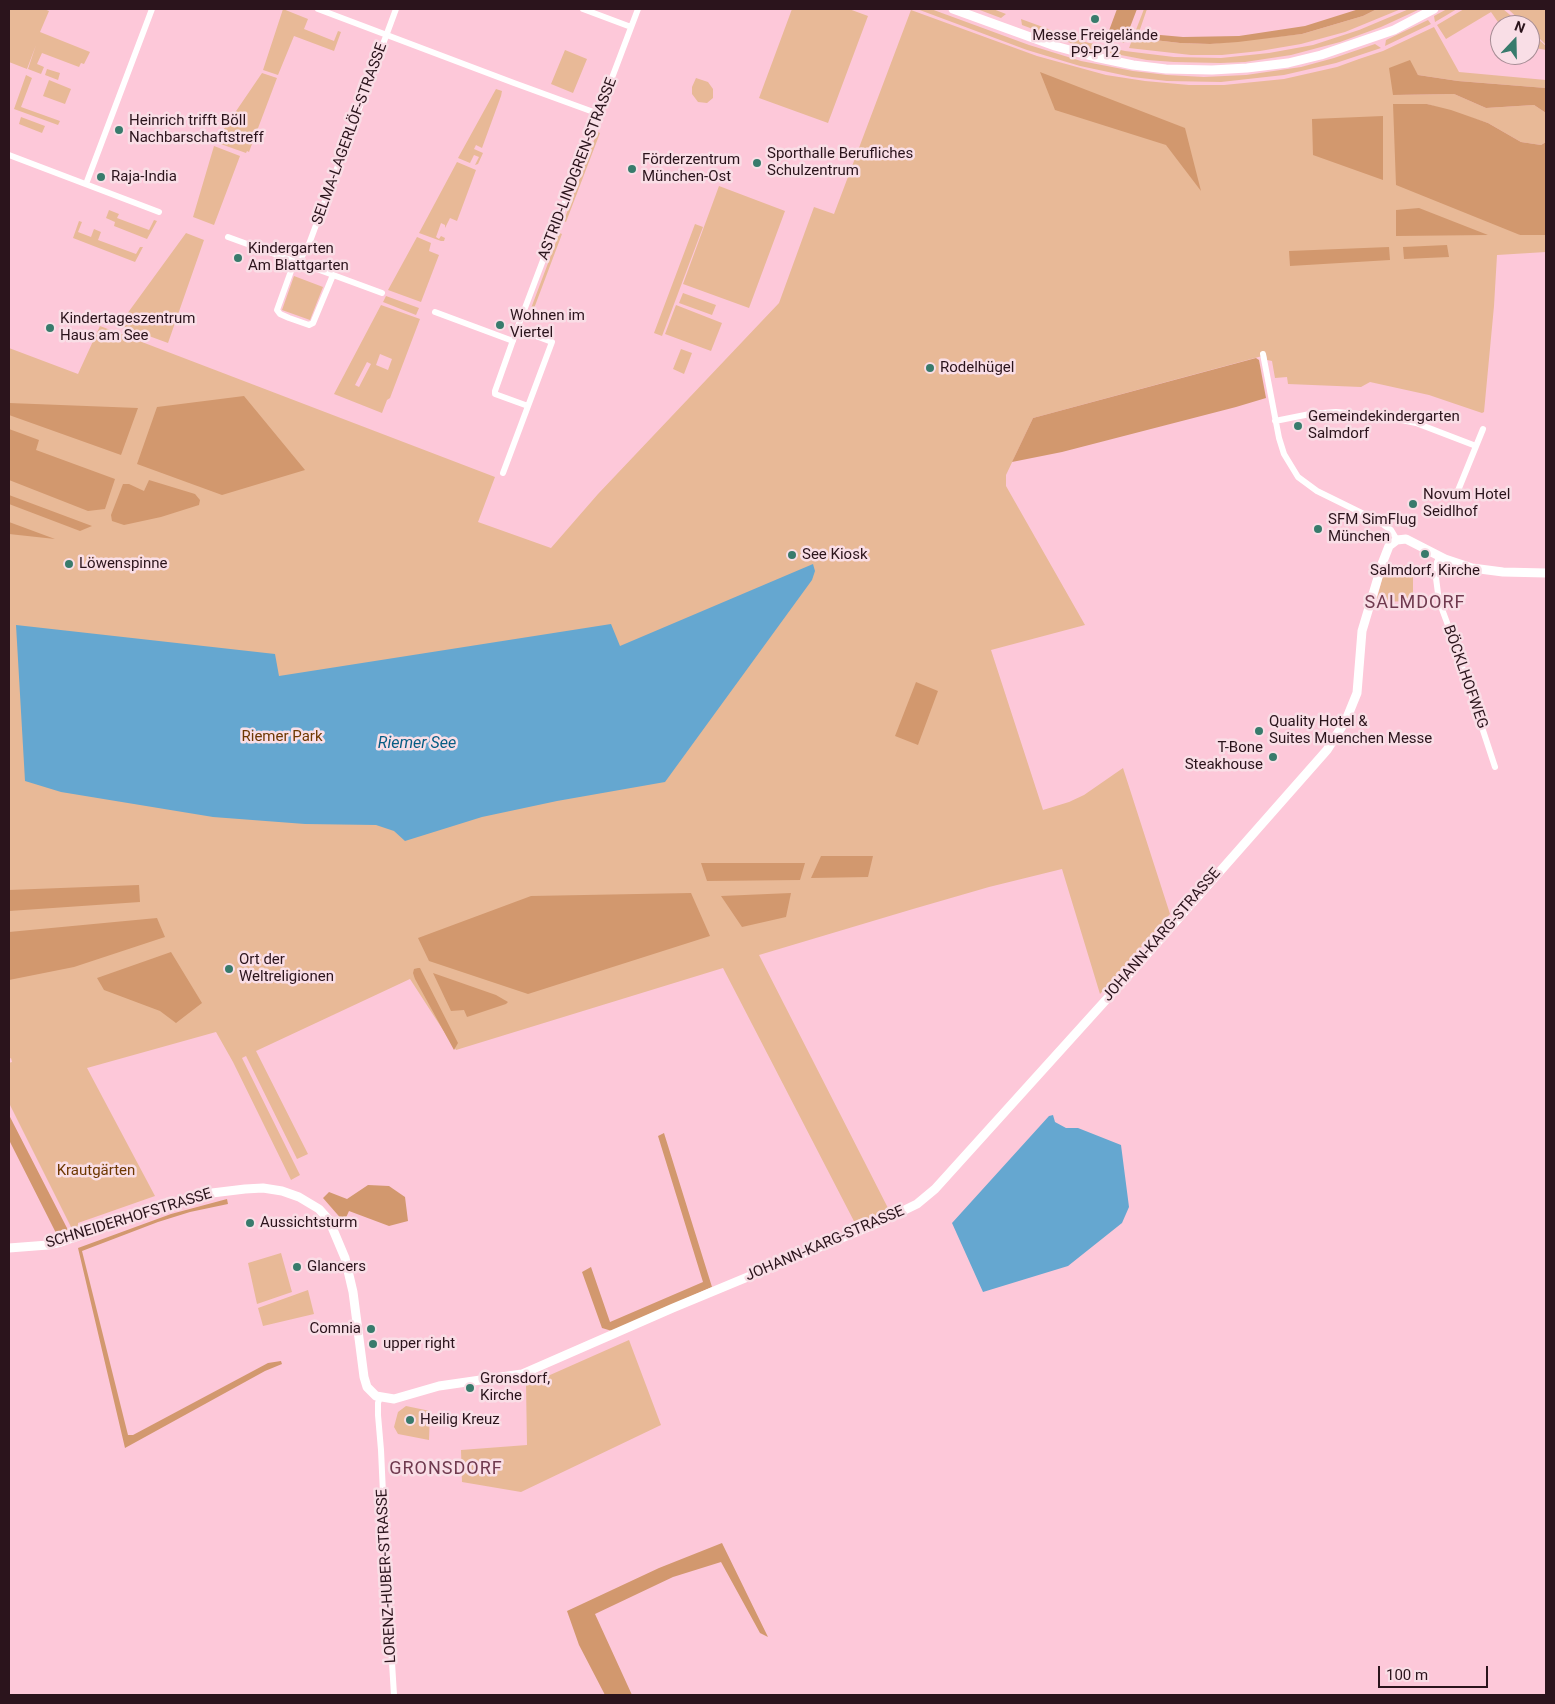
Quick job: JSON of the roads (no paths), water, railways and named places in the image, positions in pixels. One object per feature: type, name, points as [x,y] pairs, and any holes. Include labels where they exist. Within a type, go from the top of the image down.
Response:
[{"type":"street","points":[[86,184],[152,9]]},
{"type":"street","points":[[318,9],[598,114]]},
{"type":"street","name":"SELMA-LAGERLÖF-STRASSE","points":[[333,275],[309,325],[280,314],[277,310],[298,259],[309,244],[396,9]]},
{"type":"street","points":[[583,9],[631,26]]},
{"type":"street","name":"ASTRID-LINDGREN-STRASSE","points":[[528,406],[495,394],[494,391],[638,9]]},
{"type":"street","points":[[953,9],[1055,46],[1095,57],[1133,65],[1212,70],[1271,65],[1321,55],[1394,30],[1434,9]]},
{"type":"street","points":[[9,155],[159,212]]},
{"type":"street","points":[[228,237],[298,259],[306,265],[382,293]]},
{"type":"street","points":[[435,312],[512,341]]},
{"type":"street","points":[[503,473],[552,342],[517,329]]},
{"type":"street","points":[[1263,354],[1284,454],[1298,477],[1317,491],[1378,520],[1391,530],[1397,540],[1409,540],[1458,564],[1487,570],[1546,573]]},
{"type":"street","points":[[1276,421],[1310,414],[1328,413],[1383,416],[1416,423],[1476,446]]},
{"type":"street","points":[[1457,492],[1483,429]]},
{"type":"street","name":"JOHANN-KARG-STRASSE","points":[[380,1398],[398,1398],[446,1384],[493,1380],[522,1374],[918,1204],[935,1189],[1133,970],[1327,750],[1340,732],[1357,693],[1362,632],[1382,564],[1389,546],[1397,540]]},
{"type":"street","name":"BÖCKLHOFWEG","points":[[1440,556],[1437,562],[1436,578],[1439,601],[1495,768]]},
{"type":"street","name":"SCHNEIDERHOFSTRASSE","points":[[9,1248],[61,1242],[169,1204],[195,1196],[227,1190],[264,1188],[282,1191],[307,1200],[329,1220],[345,1258],[353,1292],[364,1377],[369,1390],[380,1398]]},
{"type":"street","name":"LORENZ-HUBER-STRASSE","points":[[380,1398],[378,1415],[382,1450],[394,1695]]},
{"type":"water","name":"Riemer See","points":[[813,564],[815,571],[812,580],[665,782],[557,801],[482,817],[405,841],[394,831],[376,825],[305,824],[213,817],[61,792],[25,781],[16,625],[275,654],[279,676],[611,624],[620,646]]},
{"type":"water","points":[[1053,1115],[1055,1122],[1066,1128],[1078,1128],[1121,1145],[1129,1207],[1122,1223],[1068,1266],[983,1292],[952,1223],[1049,1116]]},
{"type":"place","name":"Messe Freigelände P9-P12","points":[[1095,19]]},
{"type":"place","name":"Heinrich trifft Böll Nachbarschaftstreff","points":[[119,130]]},
{"type":"place","name":"Sporthalle Berufliches Schulzentrum","points":[[757,163]]},
{"type":"place","name":"Förderzentrum München-Ost","points":[[632,169]]},
{"type":"place","name":"Raja-India","points":[[101,177]]},
{"type":"place","name":"Kindergarten Am Blattgarten","points":[[238,258]]},
{"type":"place","name":"Wohnen im Viertel","points":[[500,325]]},
{"type":"place","name":"Kindertageszentrum Haus am See","points":[[50,328]]},
{"type":"place","name":"Rodelhügel","points":[[930,368]]},
{"type":"place","name":"Gemeindekindergarten Salmdorf","points":[[1298,426]]},
{"type":"place","name":"Novum Hotel Seidlhof","points":[[1413,504]]},
{"type":"place","name":"SFM SimFlug München","points":[[1318,529]]},
{"type":"place","name":"Salmdorf, Kirche","points":[[1425,554]]},
{"type":"place","name":"See Kiosk","points":[[792,555]]},
{"type":"place","name":"Löwenspinne","points":[[69,564]]},
{"type":"place","name":"Quality Hotel & Suites Muenchen Messe","points":[[1259,731]]},
{"type":"place","name":"T-Bone Steakhouse","points":[[1273,757]]},
{"type":"place","name":"Ort der Weltreligionen","points":[[229,969]]},
{"type":"place","name":"Aussichtsturm","points":[[250,1223]]},
{"type":"place","name":"Glancers","points":[[297,1267]]},
{"type":"place","name":"Comnia","points":[[371,1329]]},
{"type":"place","name":"upper right","points":[[373,1344]]},
{"type":"place","name":"Gronsdorf, Kirche","points":[[470,1388]]},
{"type":"place","name":"Heilig Kreuz","points":[[410,1420]]},
{"type":"district","name":"SALMDORF","points":[[1415,603]]},
{"type":"district","name":"GRONSDORF","points":[[446,1469]]},
{"type":"park label","name":"Riemer Park","points":[[282,737]]},
{"type":"park label","name":"Krautgärten","points":[[96,1171]]}]
